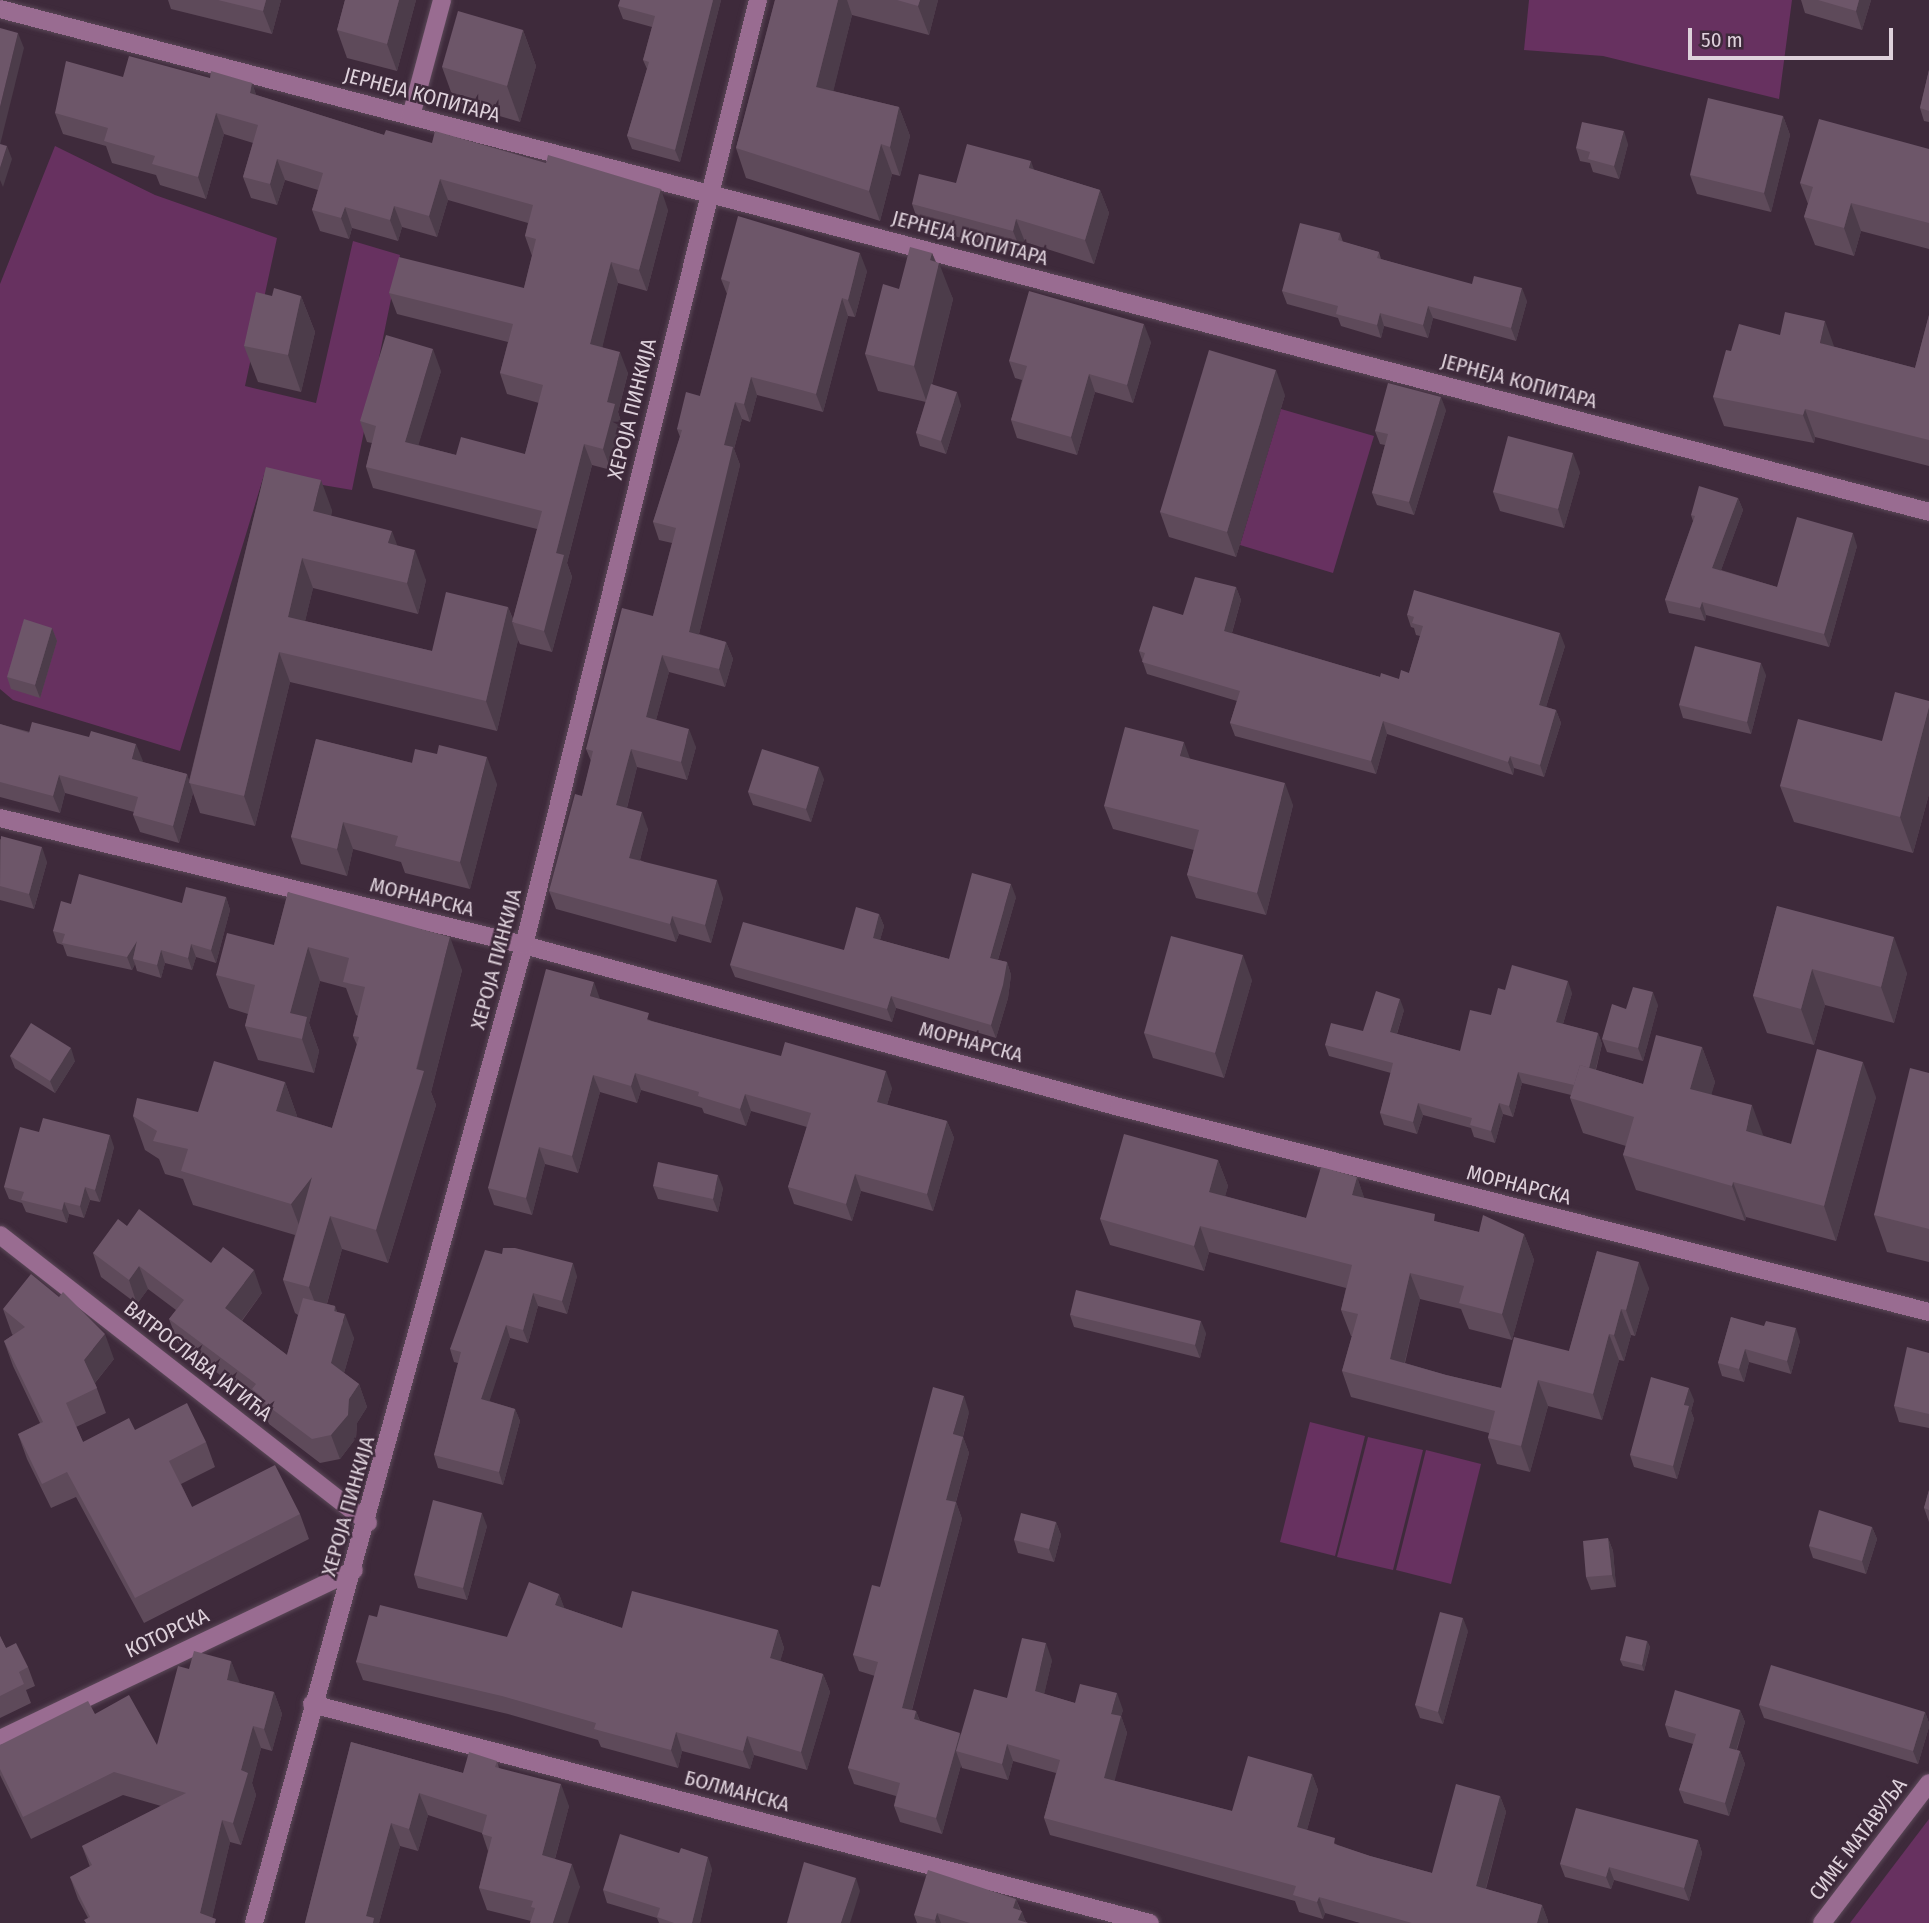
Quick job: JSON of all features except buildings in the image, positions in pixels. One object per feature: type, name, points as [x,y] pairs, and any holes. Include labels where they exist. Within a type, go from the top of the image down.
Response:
[{"type":"street","points":[[411,116],[442,0]]},
{"type":"street","name":"ХЕРОЈА ПИНКИЈА","points":[[254,1923],[312,1704],[368,1522],[524,945],[708,193],[758,0]]},
{"type":"street","name":"ЈЕРНЕЈА КОПИТАРА","points":[[0,9],[1929,512]]},
{"type":"street","name":"МОРНАРСКА","points":[[0,818],[524,945],[1119,1107],[1929,1311]]},
{"type":"street","name":"ВАТРОСЛАВА ЈАГИЋА","points":[[0,1235],[368,1522]]},
{"type":"street","name":"КОТОРСКА","points":[[0,1739],[354,1570]]},
{"type":"street","name":"БОЛМАНСКА","points":[[312,1704],[1150,1923]]},
{"type":"street","name":"СИМЕ МАТАВУЉА","points":[[1822,1923],[1929,1783]]},
{"type":"shaded area","points":[[1529,0],[1792,0],[1779,99],[1603,56],[1524,50]]},
{"type":"shaded area","points":[[55,146],[155,195],[277,238],[245,386],[316,403],[353,241],[400,255],[352,490],[264,475],[180,751],[13,700],[0,689],[0,284]]},
{"type":"shaded area","points":[[1281,409],[1374,436],[1333,573],[1240,545]]},
{"type":"shaded area","points":[[1310,1422],[1365,1436],[1335,1556],[1280,1542]]},
{"type":"shaded area","points":[[1368,1437],[1423,1450],[1393,1570],[1337,1557]]},
{"type":"shaded area","points":[[1426,1450],[1481,1464],[1451,1584],[1396,1570]]},
{"type":"shaded area","points":[[1929,1819],[1929,1923],[1850,1923]]}]
